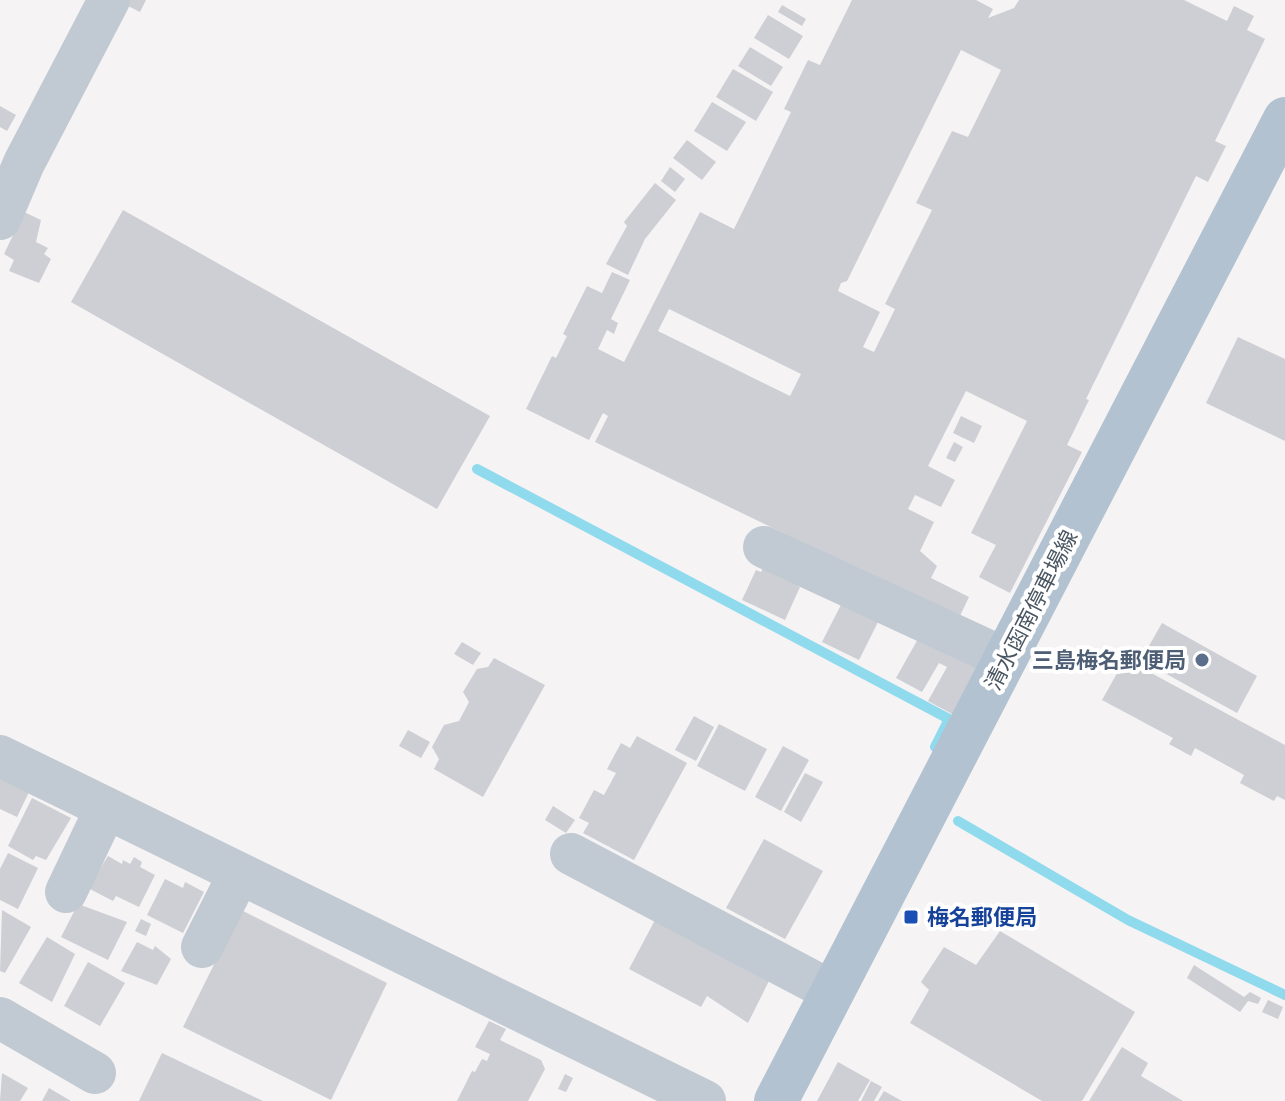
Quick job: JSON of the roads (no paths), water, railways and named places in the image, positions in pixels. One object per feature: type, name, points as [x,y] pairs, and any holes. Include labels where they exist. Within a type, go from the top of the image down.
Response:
[{"type":"main road","name":"清水函南停車場線","points":[[776,1101],[1285,119]]},
{"type":"street","points":[[0,219],[12,157],[109,0]]},
{"type":"street","points":[[764,547],[1006,659]]},
{"type":"street","points":[[0,756],[705,1101]]},
{"type":"street","points":[[66,892],[106,808]]},
{"type":"street","points":[[571,854],[833,992]]},
{"type":"street","points":[[202,947],[239,874]]},
{"type":"street","points":[[0,1018],[95,1073]]},
{"type":"waterway","points":[[477,469],[949,719],[935,747]]},
{"type":"waterway","points":[[958,821],[1128,920],[1285,995]]},
{"type":"place","name":"三島梅名郵便局","points":[[1202,660]]},
{"type":"place","name":"梅名郵便局","points":[[911,917]]}]
